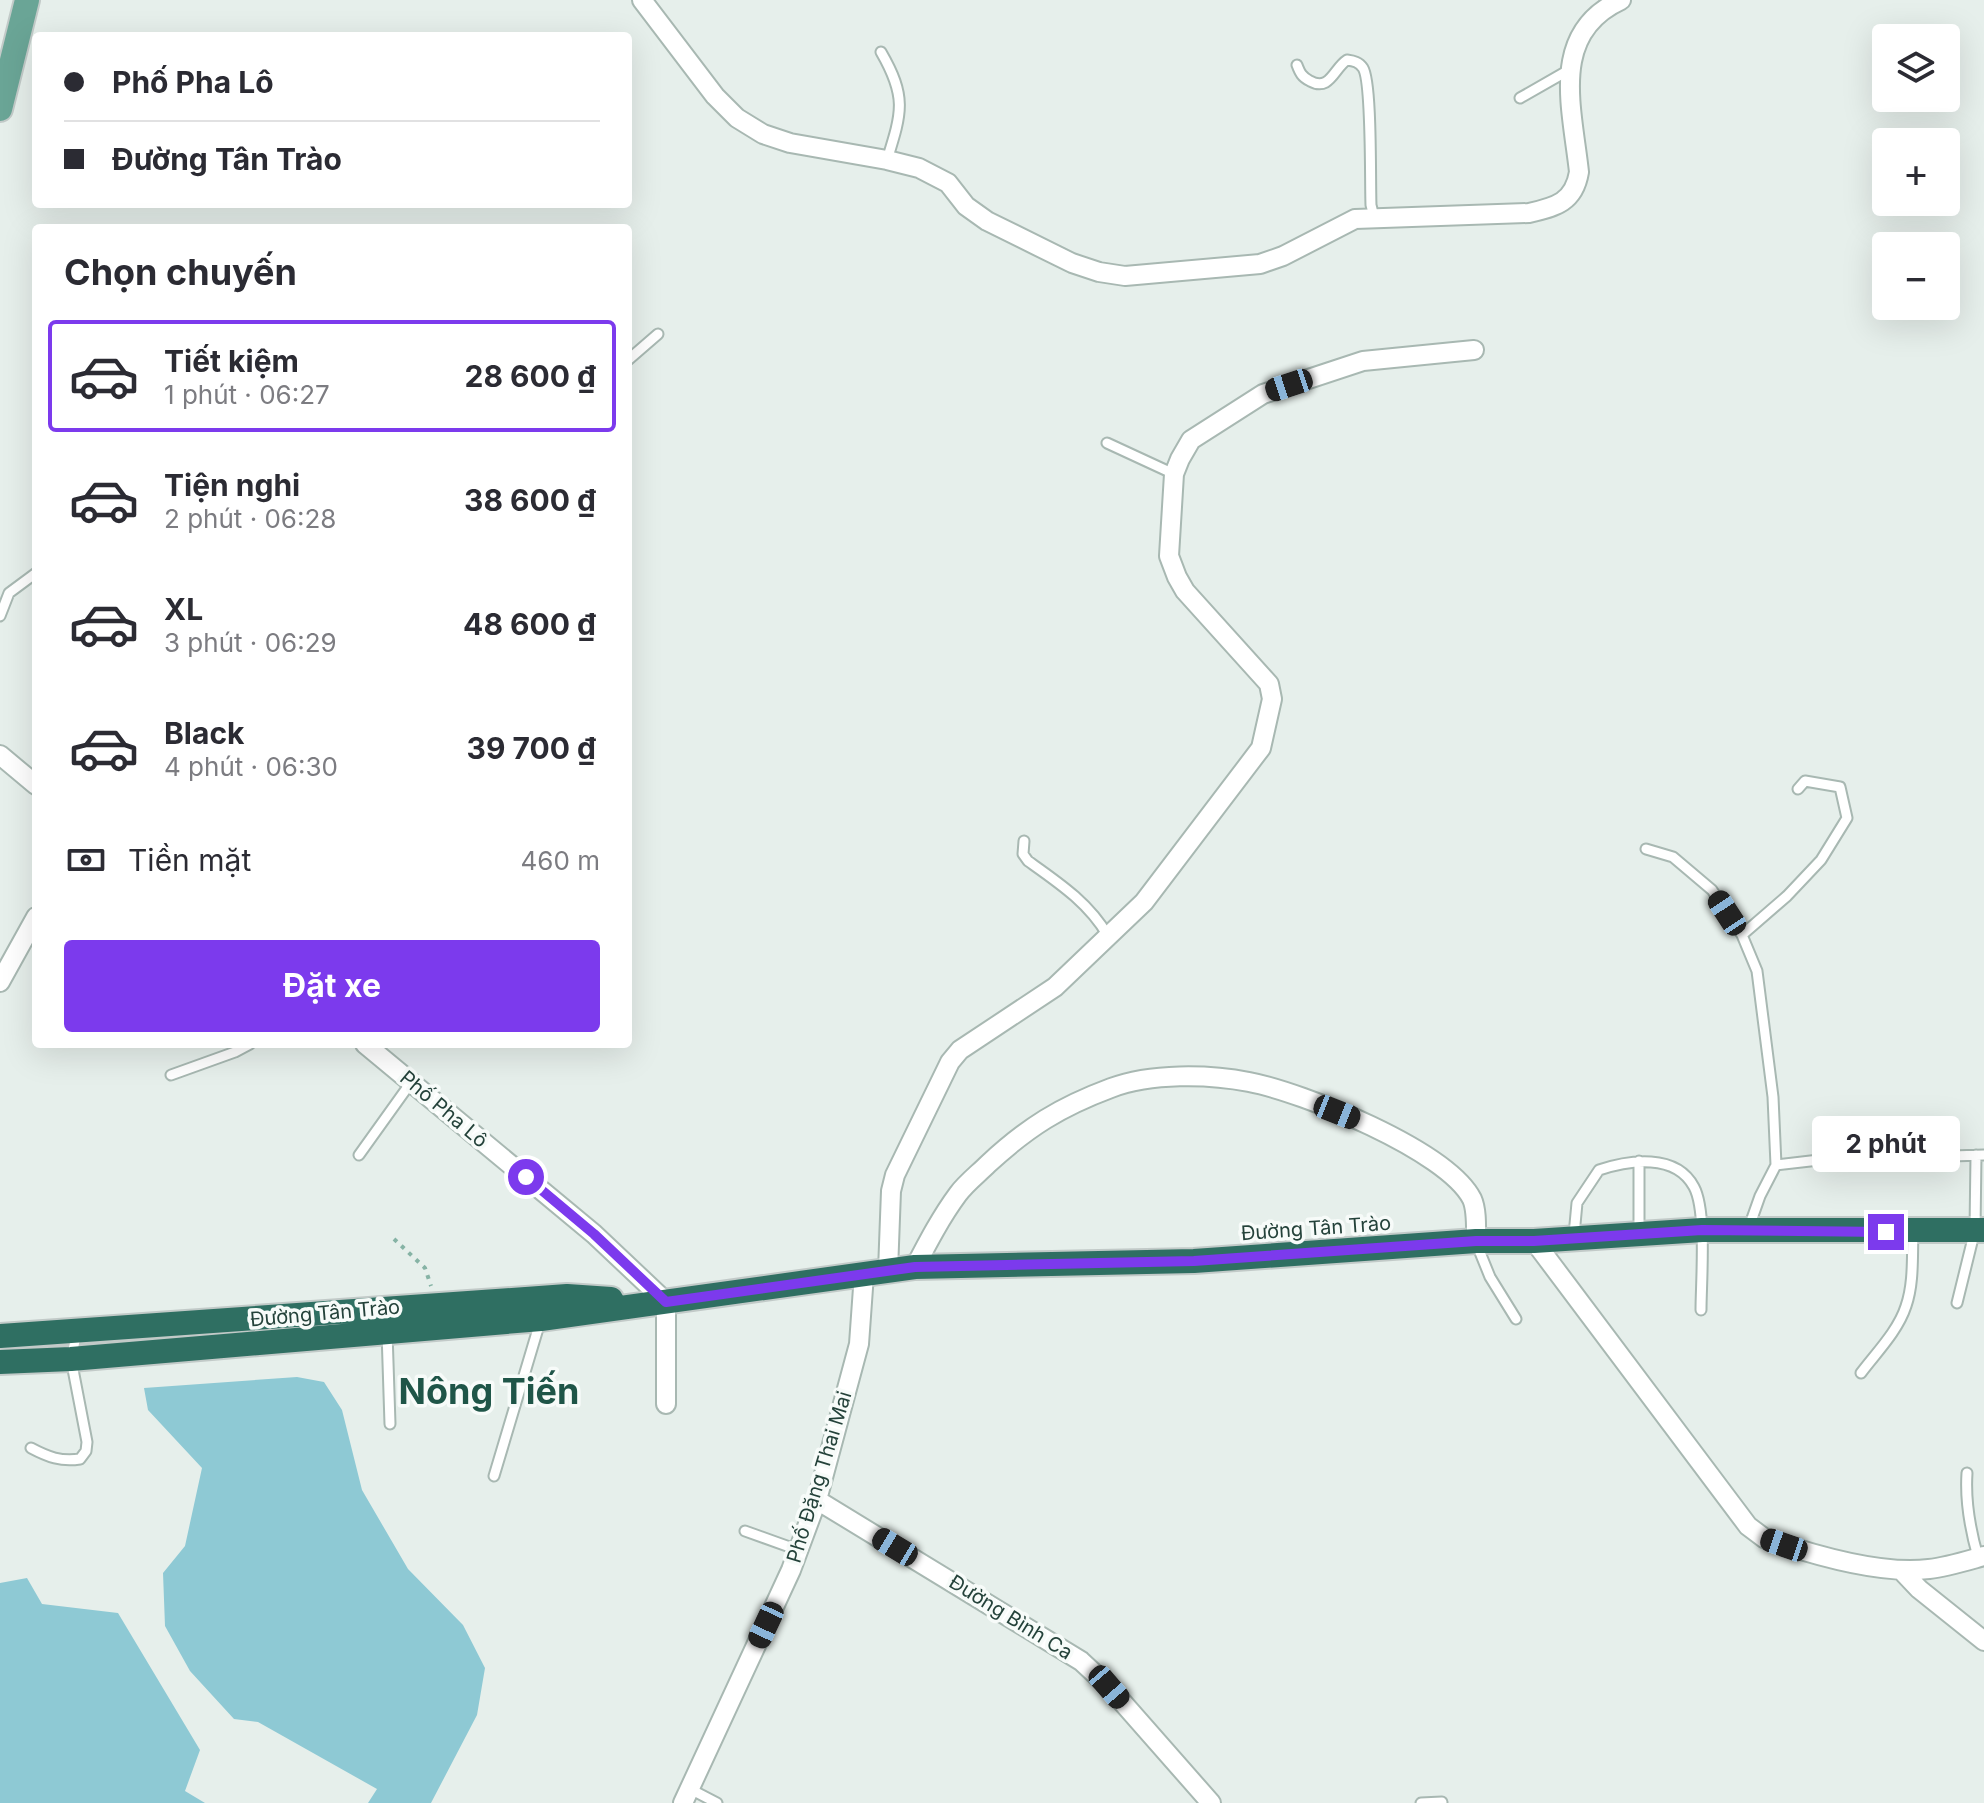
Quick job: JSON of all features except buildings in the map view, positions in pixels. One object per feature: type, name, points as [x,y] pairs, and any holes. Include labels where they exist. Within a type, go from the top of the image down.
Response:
[{"type":"highway","name":"Đường Tân Trào","points":[[0,1362],[71,1359],[541,1319],[915,1267],[1194,1261],[1476,1241],[1534,1241],[1702,1230],[1980,1230]]},
{"type":"highway","name":"Đường Tân Trào","points":[[0,1336],[567,1296],[660,1302]]},
{"type":"main road","points":[[0,109],[27,0]]},
{"type":"street","points":[[642,0],[715,96],[737,118],[763,134],[790,143],[919,168],[948,183],[966,206],[987,221],[1072,263],[1125,276],[1260,264],[1283,256],[1355,219],[1529,213],[1570,197],[1579,172],[1571,88],[1572,55],[1584,26],[1601,9],[1621,0]]},
{"type":"street","points":[[1174,474],[1191,440],[1263,394],[1363,361],[1474,350]]},
{"type":"street","name":"Phố Đặng Thai Mai","points":[[686,1796],[785,1584],[817,1500],[859,1344],[895,1175],[950,1062],[960,1050],[1055,987],[1144,902],[1261,748],[1272,699],[1269,684],[1185,591],[1169,556],[1174,474]]},
{"type":"street","points":[[0,755],[32,782]]},
{"type":"street","points":[[0,982],[32,924]]},
{"type":"street","name":"Phố Pha Lô","points":[[370,1048],[594,1234],[660,1302]]},
{"type":"street","points":[[915,1267],[943,1215],[961,1190],[1021,1134],[1046,1117],[1113,1087],[1186,1076],[1248,1081],[1283,1090],[1364,1124],[1432,1158],[1451,1174],[1472,1199],[1476,1241]]},
{"type":"street","points":[[1534,1241],[1748,1526],[1764,1538],[1881,1568],[1901,1570],[1931,1569],[1981,1556]]},
{"type":"street","points":[[660,1302],[666,1404]]},
{"type":"street","name":"Đường Bình Ca","points":[[817,1500],[1081,1661],[1109,1687],[1211,1803]]},
{"type":"street","points":[[1901,1570],[1919,1589],[1984,1641]]},
{"type":"lane","points":[[881,52],[897,82],[899,96],[900,117],[887,160]]},
{"type":"lane","points":[[1297,65],[1301,76],[1314,84],[1332,79],[1339,64],[1347,60],[1357,61],[1365,70],[1374,217]]},
{"type":"lane","points":[[1520,98],[1571,68]]},
{"type":"lane","points":[[632,357],[658,334]]},
{"type":"lane","points":[[1107,443],[1174,474]]},
{"type":"lane","points":[[0,616],[9,593],[32,576]]},
{"type":"lane","points":[[1742,935],[1787,896],[1821,860],[1847,818],[1840,787],[1805,781],[1798,789]]},
{"type":"lane","points":[[1024,841],[1023,854],[1028,861],[1073,893],[1097,916],[1108,936]]},
{"type":"lane","points":[[1646,849],[1673,857],[1712,890],[1742,935],[1757,971],[1773,1097],[1776,1165],[1760,1196],[1748,1230]]},
{"type":"lane","points":[[171,1075],[242,1048]]},
{"type":"lane","points":[[359,1155],[412,1081]]},
{"type":"lane","points":[[1776,1165],[1819,1160],[1980,1155],[1980,1230],[1957,1303]]},
{"type":"lane","points":[[1639,1161],[1639,1234]]},
{"type":"lane","points":[[1574,1238],[1577,1203],[1599,1170],[1639,1161],[1679,1170],[1695,1188],[1702,1230],[1701,1310]]},
{"type":"lane","points":[[1861,1373],[1901,1319],[1906,1306],[1913,1232]]},
{"type":"lane","points":[[1476,1241],[1490,1277],[1516,1319]]},
{"type":"lane","points":[[494,1476],[541,1319]]},
{"type":"lane","points":[[31,1448],[54,1459],[67,1461],[80,1459],[86,1451],[87,1442],[71,1359],[77,1332]]},
{"type":"lane","points":[[387,1332],[390,1424]]},
{"type":"lane","points":[[1967,1473],[1965,1495],[1968,1522],[1981,1556]]},
{"type":"lane","points":[[745,1531],[798,1550]]},
{"type":"lane","points":[[686,1796],[717,1803]]},
{"type":"lane","points":[[1421,1803],[1442,1802]]},
{"type":"path","points":[[394,1239],[425,1268],[434,1306]]},
{"type":"water","points":[[297,1377],[324,1382],[342,1410],[362,1490],[408,1569],[463,1625],[485,1668],[477,1715],[431,1803],[368,1803],[377,1789],[258,1722],[234,1719],[190,1671],[165,1626],[163,1573],[185,1546],[202,1468],[148,1410],[144,1388]]},
{"type":"water","points":[[27,1578],[42,1604],[118,1613],[200,1750],[185,1791],[205,1803],[0,1803],[0,1583]]},
{"type":"district","name":"Nông Tiến","points":[[489,1391]]},
{"type":"route","points":[[526,1177],[594,1234],[666,1302],[915,1267],[1194,1261],[1476,1241],[1534,1241],[1702,1230],[1886,1232]]}]
